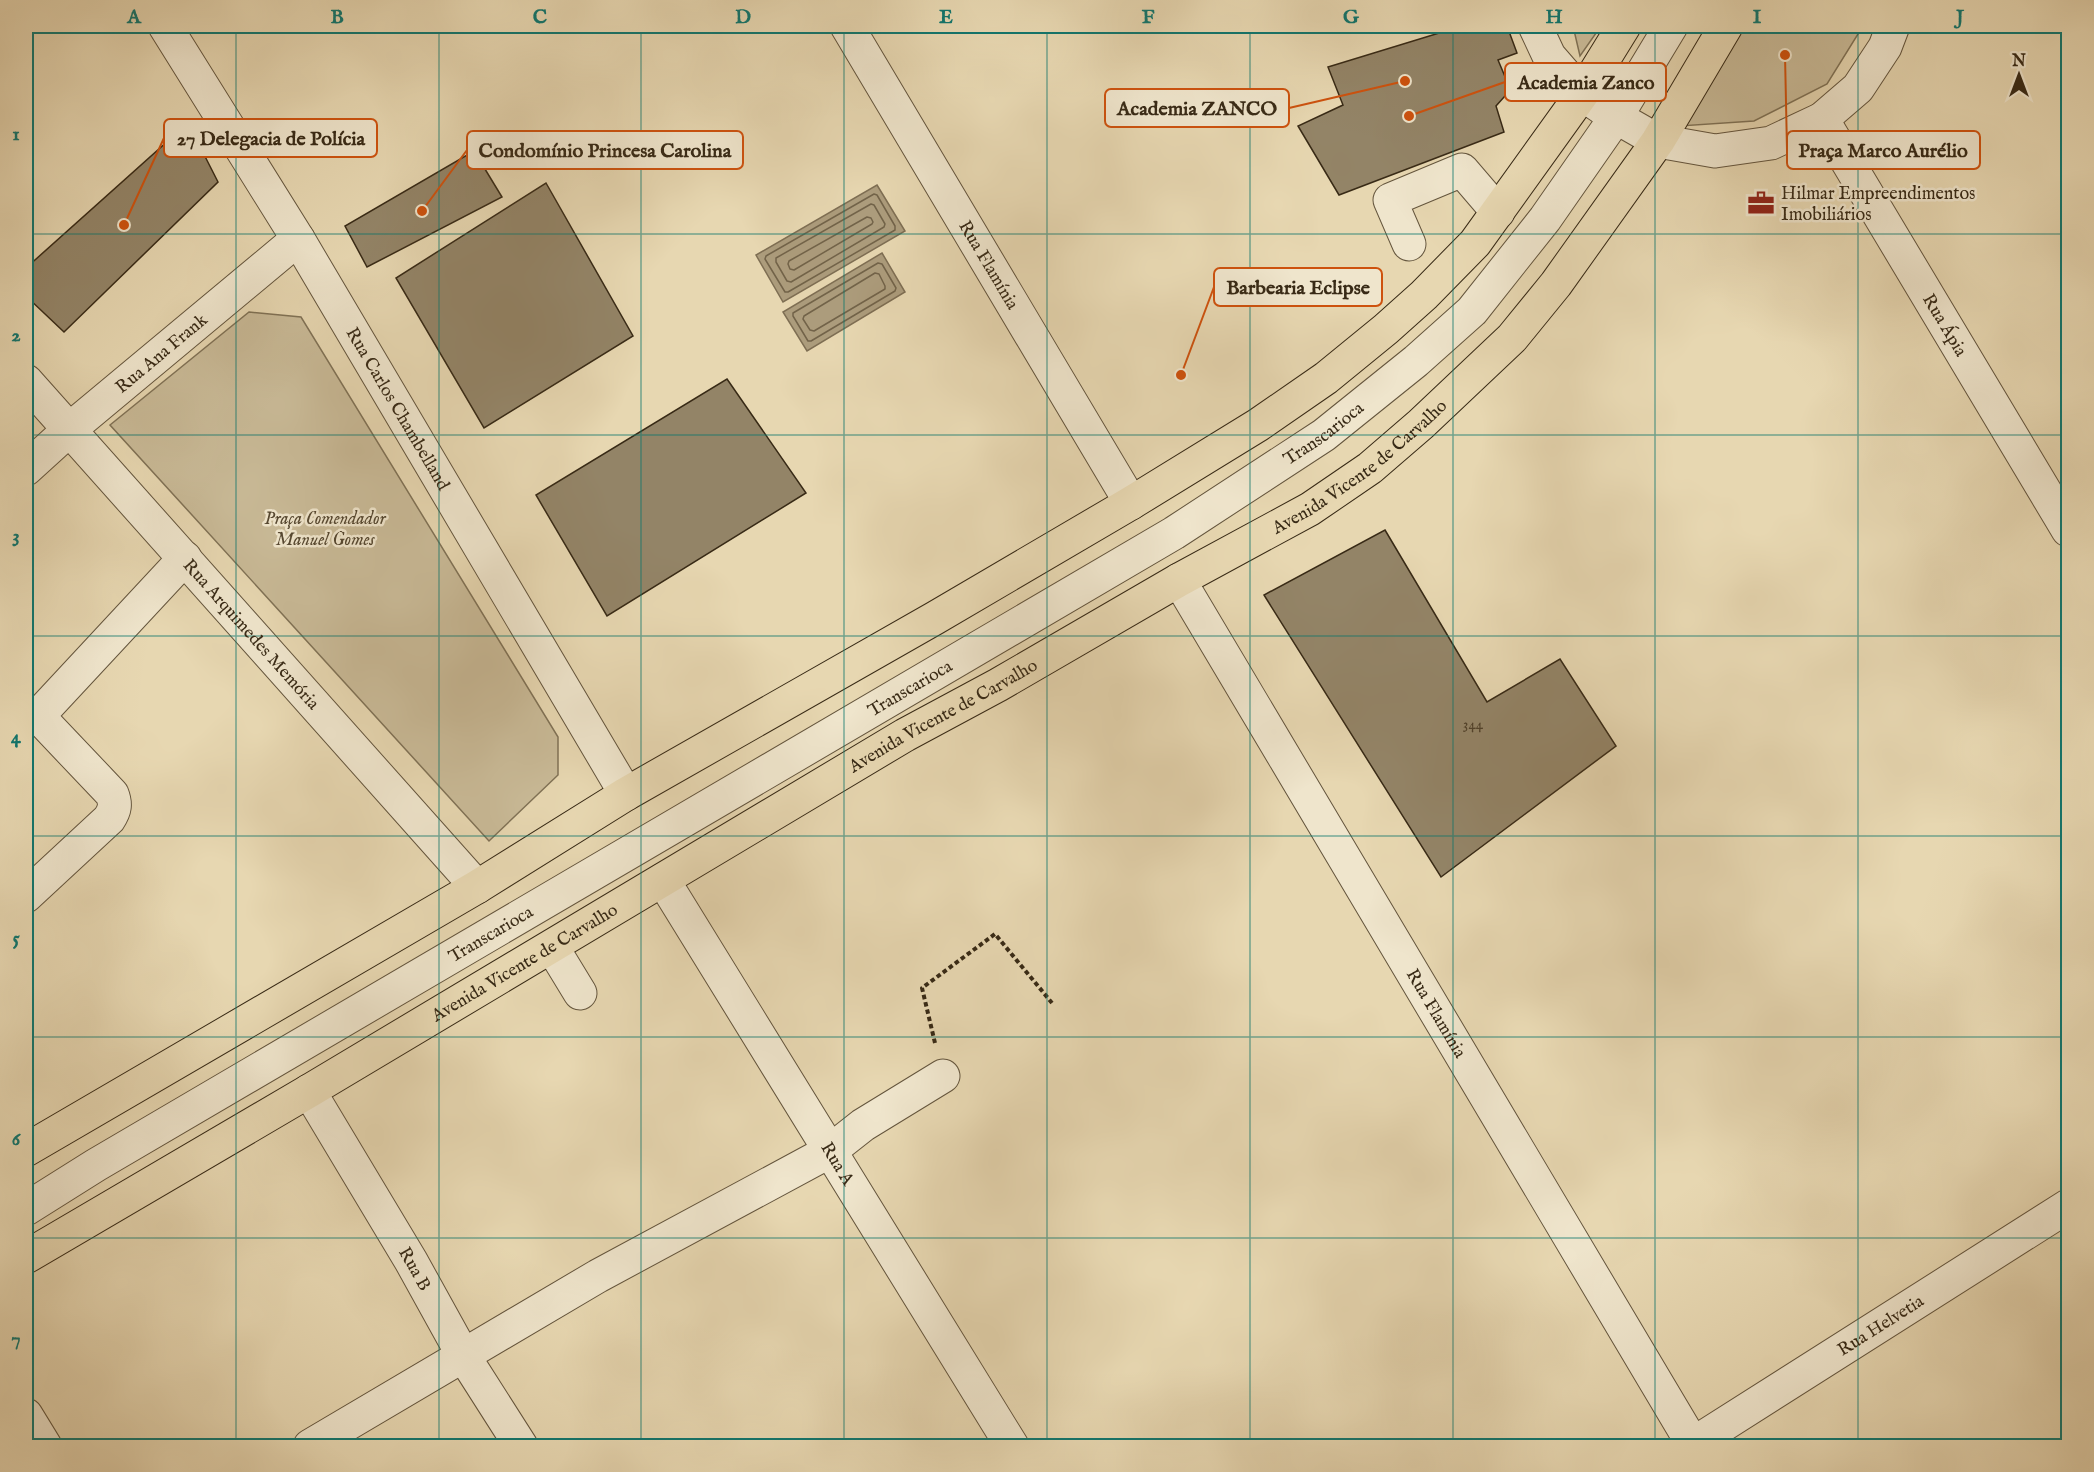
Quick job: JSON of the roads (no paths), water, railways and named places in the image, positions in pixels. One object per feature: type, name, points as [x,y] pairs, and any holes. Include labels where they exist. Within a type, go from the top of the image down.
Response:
[{"type":"main road","points":[[26,1150],[477,887],[626,794],[1131,503],[1258,425],[1326,378],[1424,296],[1474,243],[1582,94],[1624,26]]},
{"type":"main road","name":"Avenida Vicente de Carvalho","points":[[26,1257],[309,1092],[905,735],[998,685],[1179,580],[1310,508],[1370,468],[1421,424],[1512,338],[1556,284],[1658,141],[1726,26]]},
{"type":"street","name":"Rua Carlos Chambelland","points":[[165,26],[298,239],[626,794]]},
{"type":"street","name":"Rua Flamínia","points":[[847,26],[1131,503]]},
{"type":"street","points":[[1535,26],[1549,56],[1582,94],[1658,141],[1714,151],[1771,143],[1822,119],[1858,88],[1885,47],[1893,26]]},
{"type":"street","name":"Transcarioca","points":[[26,1209],[148,1134],[1174,533],[1324,435],[1416,361],[1472,311],[1545,219],[1616,117],[1671,26]]},
{"type":"street","name":"Rua Ápia","points":[[1822,119],[2068,530]]},
{"type":"street","points":[[1409,244],[1390,200],[1462,171],[1498,212]]},
{"type":"street","name":"Rua Ana Frank","points":[[26,469],[70,429],[298,239]]},
{"type":"street","name":"Rua Arquimedes Memória","points":[[26,381],[477,887]]},
{"type":"street","points":[[26,896],[109,819],[114,812],[116,802],[112,794],[32,723],[185,558]]},
{"type":"street","name":"Rua Flamínia","points":[[1179,580],[1694,1445]]},
{"type":"street","name":"Rua A","points":[[663,880],[1012,1446]]},
{"type":"street","points":[[552,947],[580,993]]},
{"type":"street","points":[[310,1446],[598,1276],[830,1151],[863,1125],[943,1076]]},
{"type":"street","name":"Rua B","points":[[309,1092],[411,1260],[462,1355],[521,1446]]},
{"type":"street","name":"Rua Helvetia","points":[[1694,1445],[2068,1206]]},
{"type":"street","points":[[26,1414],[45,1446]]},
{"type":"water","points":[[877,185],[905,231],[783,302],[756,255]]},
{"type":"water","points":[[882,253],[905,292],[807,351],[783,312]]},
{"type":"place","name":"Praça Marco Aurélio","points":[[1785,55]]},
{"type":"place","name":"Academia ZANCO","points":[[1405,81]]},
{"type":"place","name":"Academia Zanco","points":[[1409,116]]},
{"type":"place","name":"Hilmar Empreendimentos Imobiliários","points":[[1761,203]]},
{"type":"place","name":"Condomínio Princesa Carolina","points":[[422,211]]},
{"type":"place","name":"27 Delegacia de Polícia","points":[[124,225]]},
{"type":"place","name":"Barbearia Eclipse","points":[[1181,375]]},
{"type":"park label","name":"Praça Comendador Manuel Gomes","points":[[325,528]]}]
